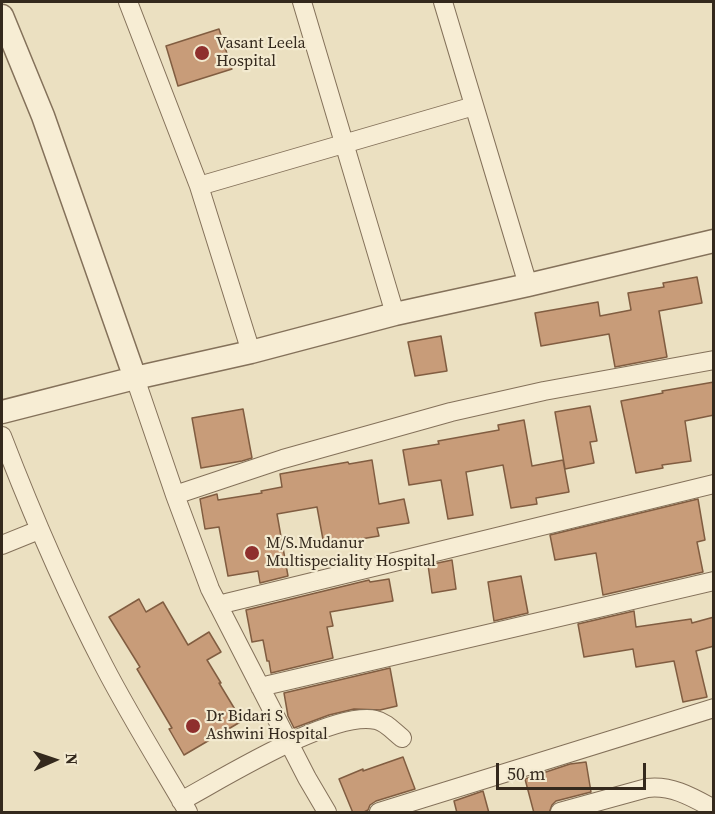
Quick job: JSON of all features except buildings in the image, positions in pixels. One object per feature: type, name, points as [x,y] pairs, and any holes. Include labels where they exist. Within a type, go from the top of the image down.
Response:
[{"type":"street","points":[[128,2],[199,186],[251,352]]},
{"type":"street","points":[[302,2],[395,314]]},
{"type":"street","points":[[443,2],[528,285]]},
{"type":"street","points":[[2,16],[43,116],[210,589],[327,813]]},
{"type":"street","points":[[199,186],[474,106]]},
{"type":"street","points":[[2,412],[135,378],[251,352],[395,314],[714,241]]},
{"type":"street","points":[[175,495],[283,459],[452,412],[714,360]]},
{"type":"street","points":[[2,436],[39,530],[66,589],[105,667],[185,807],[288,742],[337,724],[357,719],[375,720],[384,723],[402,738]]},
{"type":"street","points":[[218,605],[714,484]]},
{"type":"street","points":[[2,545],[39,530]]},
{"type":"street","points":[[260,687],[714,581]]},
{"type":"street","points":[[379,813],[714,708]]},
{"type":"street","points":[[560,813],[647,788],[659,787],[685,793],[714,809]]},
{"type":"place","name":"Vasant Leela Hospital","points":[[202,53]]},
{"type":"place","name":"M/S.Mudanur Multispeciality Hospital","points":[[252,553]]},
{"type":"place","name":"Dr Bidari S Ashwini Hospital","points":[[193,726]]}]
